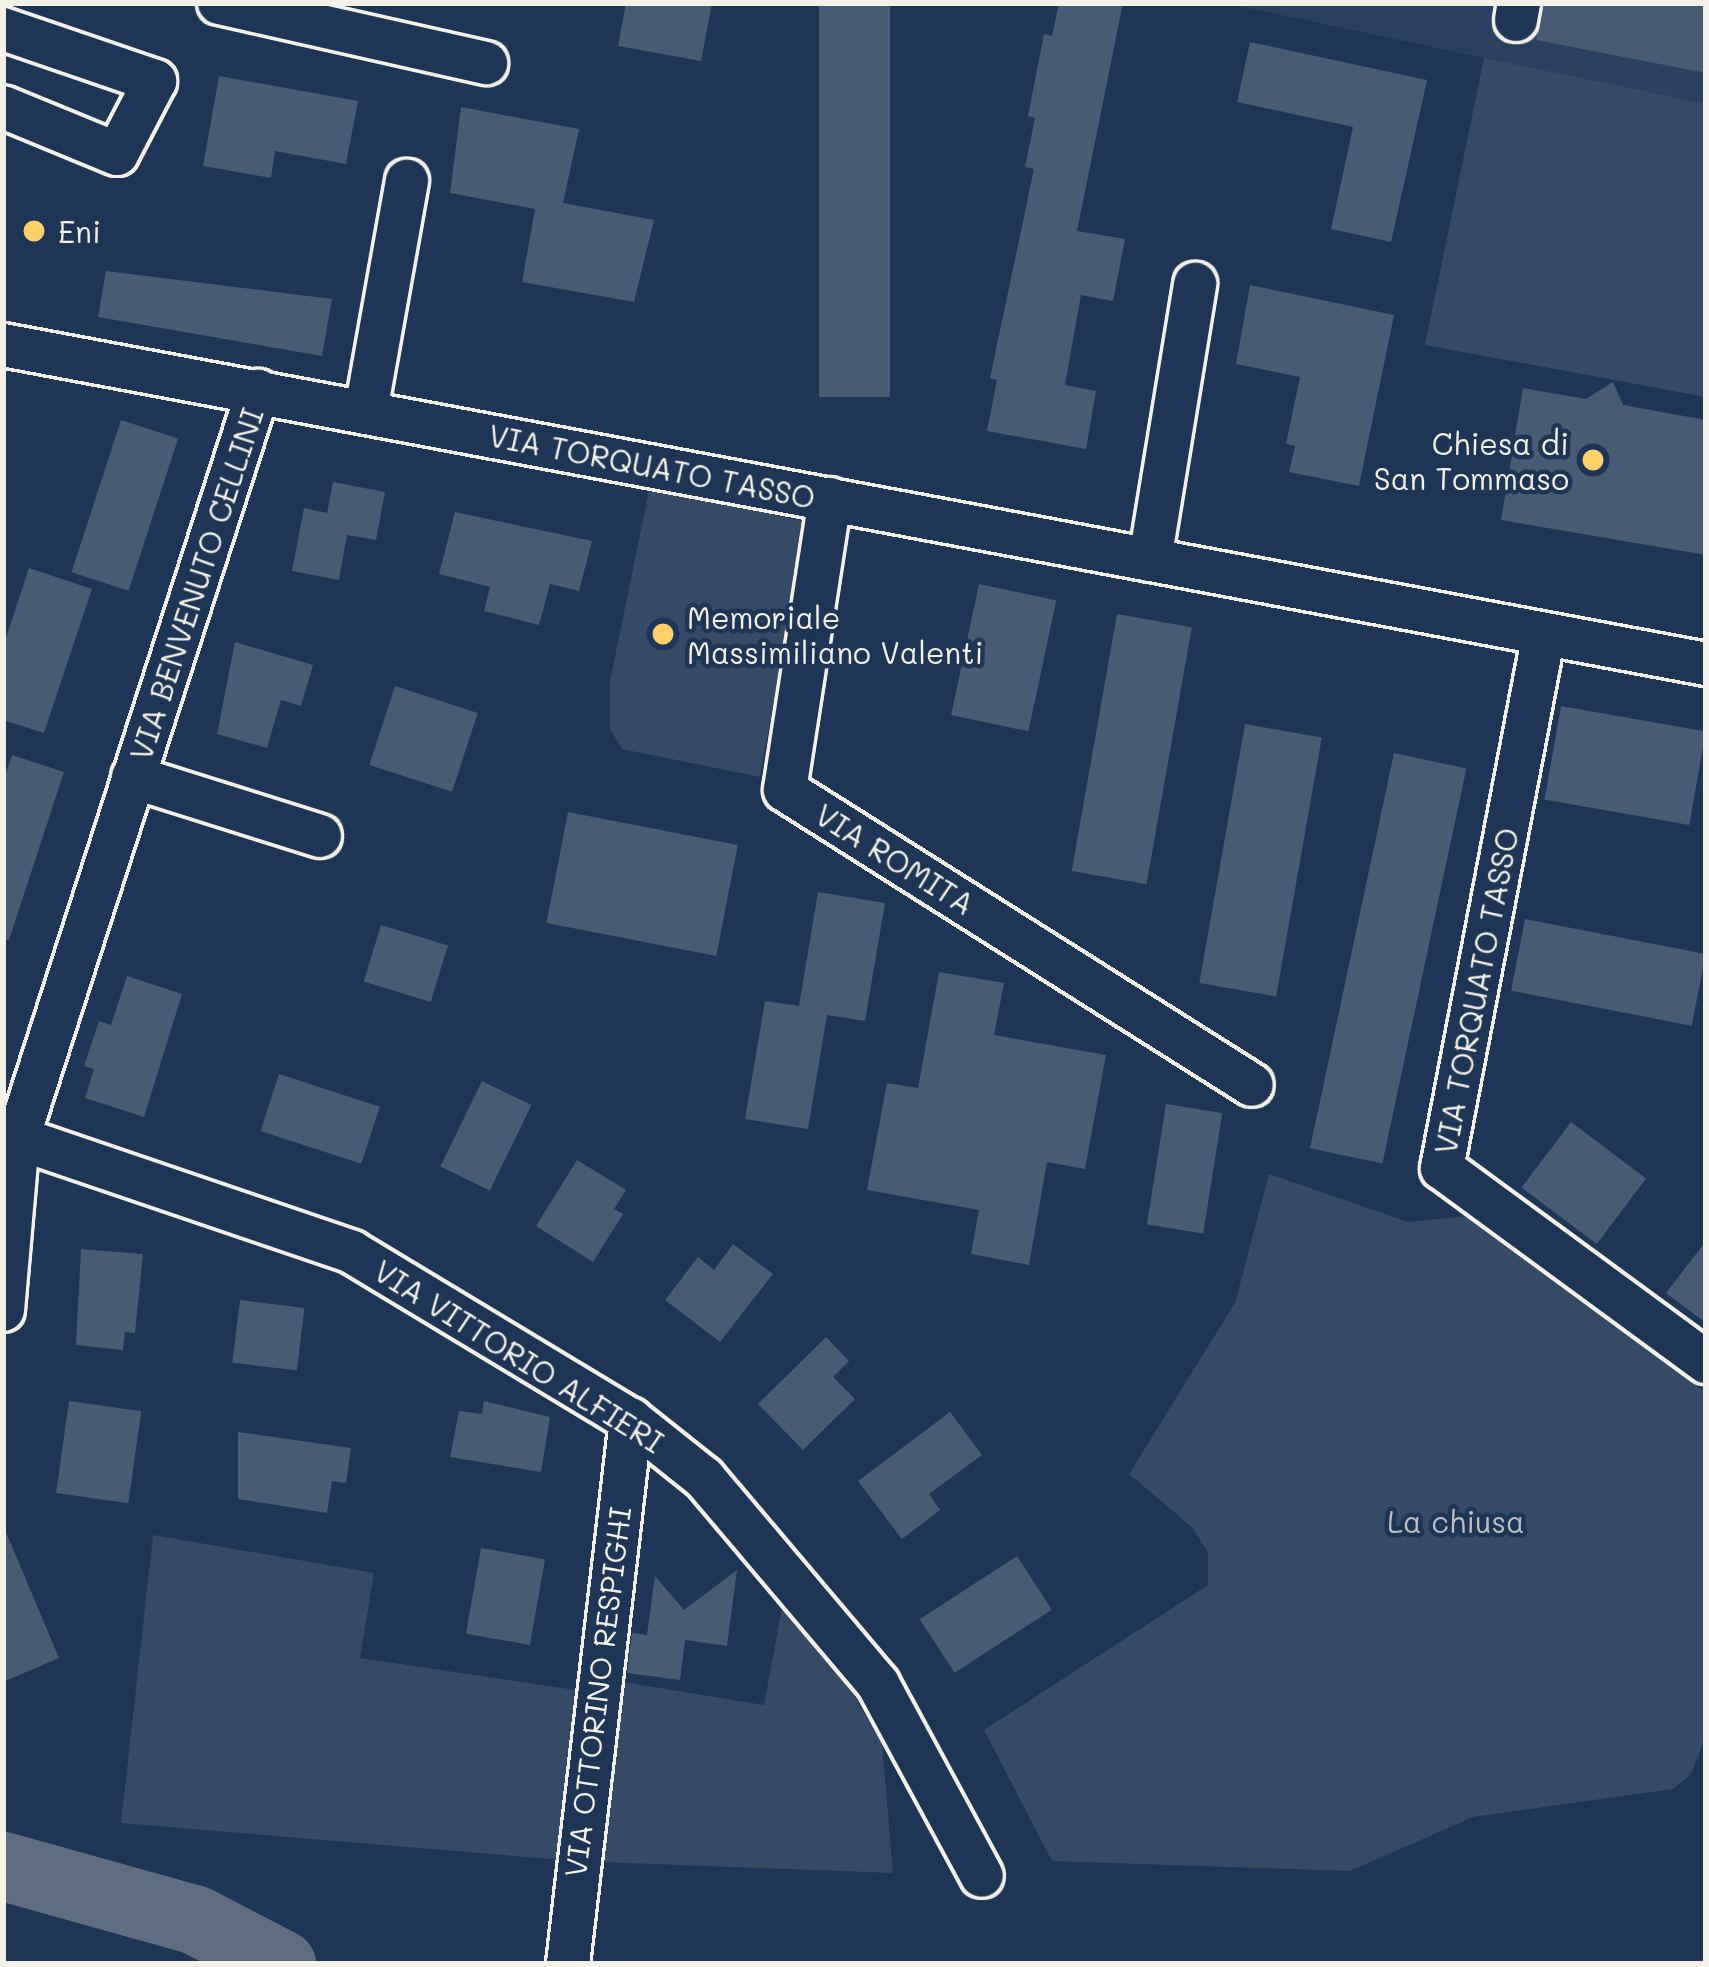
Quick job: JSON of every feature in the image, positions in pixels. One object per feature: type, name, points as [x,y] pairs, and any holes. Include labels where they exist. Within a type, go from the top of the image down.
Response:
[{"type":"street","points":[[219,3],[486,63]]},
{"type":"street","points":[[3,29],[155,81],[117,154],[3,107]]},
{"type":"street","points":[[366,411],[406,181]]},
{"type":"street","points":[[1150,560],[1195,284]]},
{"type":"street","name":"VIA TORQUATO TASSO","points":[[3,345],[1706,664]]},
{"type":"street","name":"VIA BENVENUTO CELLINI","points":[[3,1310],[10,1135],[134,777],[258,391]]},
{"type":"street","name":"VIA ROMITA","points":[[830,499],[785,790],[1252,1085]]},
{"type":"street","name":"VIA TORQUATO TASSO","points":[[1544,634],[1442,1168],[1706,1362]]},
{"type":"street","name":"VIA BENVENUTO CELLINI","points":[[134,777],[320,836]]},
{"type":"street","name":"VIA VITTORIO ALFIERI","points":[[10,1135],[352,1252],[631,1420],[704,1478],[878,1684],[982,1876]]},
{"type":"street","name":"VIA OTTORINO RESPIGHI","points":[[568,1964],[575,1862],[631,1420]]},
{"type":"shaded area","points":[[1225,3],[1706,3],[1706,105],[1484,58]]},
{"type":"green space","points":[[1484,58],[1706,104],[1706,397],[1425,345]]},
{"type":"green space","points":[[650,486],[806,522],[760,777],[622,749],[610,729],[610,681]]},
{"type":"green space","name":"La chiusa","points":[[1269,1174],[1408,1222],[1470,1216],[1706,1393],[1706,1735],[1691,1774],[1673,1789],[1473,1817],[1350,1871],[1052,1861],[984,1730],[1208,1585],[1208,1553],[1193,1528],[1129,1474],[1235,1303]]},
{"type":"green space","points":[[153,1535],[374,1573],[360,1658],[596,1693],[598,1678],[764,1705],[784,1597],[820,1638],[882,1743],[893,1873],[575,1861],[121,1823]]},
{"type":"building","points":[[626,3],[712,3],[701,61],[618,46]]},
{"type":"building","points":[[819,3],[890,3],[890,397],[819,397]]},
{"type":"building","points":[[1059,3],[1123,3],[1077,231],[1125,239],[1113,301],[1081,295],[1065,385],[1096,391],[1086,449],[987,431],[997,380],[990,378],[1034,169],[1025,167],[1035,118],[1028,116],[1044,34],[1052,36]]},
{"type":"building","points":[[1544,3],[1706,3],[1706,73],[1536,40]]},
{"type":"building","points":[[1250,42],[1427,80],[1391,242],[1331,229],[1353,127],[1237,102]]},
{"type":"building","points":[[219,76],[358,101],[346,164],[275,151],[271,178],[203,166]]},
{"type":"building","points":[[461,107],[579,129],[563,203],[654,220],[634,302],[522,282],[535,209],[450,193]]},
{"type":"building","points":[[106,271],[332,299],[322,356],[98,317]]},
{"type":"building","points":[[1250,285],[1394,315],[1359,486],[1289,472],[1295,446],[1286,444],[1300,377],[1236,364]]},
{"type":"building","name":"Chiesa di San Tommaso","points":[[1613,382],[1623,405],[1706,420],[1706,555],[1501,520],[1523,388],[1586,399]]},
{"type":"building","points":[[121,420],[178,439],[129,591],[72,572]]},
{"type":"building","points":[[333,482],[385,492],[376,540],[347,535],[339,580],[292,571],[304,508],[327,513]]},
{"type":"building","points":[[455,512],[592,541],[579,591],[550,584],[539,625],[484,611],[490,587],[439,574]]},
{"type":"building","points":[[29,568],[92,589],[44,733],[3,720],[3,647]]},
{"type":"building","points":[[979,584],[1056,600],[1028,731],[951,715]]},
{"type":"building","points":[[1117,614],[1192,627],[1147,884],[1072,871]]},
{"type":"building","points":[[235,642],[313,665],[301,706],[281,700],[267,748],[217,734]]},
{"type":"building","points":[[395,686],[478,713],[452,792],[369,765]]},
{"type":"building","points":[[1561,706],[1706,732],[1689,825],[1545,800]]},
{"type":"building","points":[[1245,724],[1322,738],[1276,997],[1199,983]]},
{"type":"building","points":[[1394,753],[1466,768],[1382,1164],[1310,1148]]},
{"type":"building","points":[[12,755],[64,772],[9,940],[3,939],[3,782]]},
{"type":"building","points":[[568,812],[738,845],[716,956],[546,923]]},
{"type":"building","points":[[818,892],[885,903],[865,1021],[827,1015],[808,1129],[745,1119],[765,1001],[799,1006]]},
{"type":"building","points":[[1525,919],[1706,954],[1692,1026],[1511,991]]},
{"type":"building","points":[[381,925],[448,945],[431,1002],[364,981]]},
{"type":"building","points":[[939,972],[1004,983],[994,1035],[1106,1055],[1085,1169],[1047,1162],[1029,1265],[971,1254],[979,1210],[867,1190],[887,1083],[918,1088]]},
{"type":"building","points":[[127,976],[182,994],[144,1117],[85,1098],[94,1069],[84,1066],[99,1021],[111,1025]]},
{"type":"building","points":[[279,1074],[380,1107],[361,1164],[260,1131]]},
{"type":"building","points":[[482,1081],[531,1105],[490,1190],[440,1166]]},
{"type":"building","points":[[1166,1104],[1222,1113],[1203,1233],[1147,1224]]},
{"type":"building","points":[[1571,1122],[1646,1179],[1597,1244],[1522,1187]]},
{"type":"building","points":[[577,1160],[626,1190],[614,1209],[623,1214],[593,1262],[536,1226]]},
{"type":"building","points":[[1706,1241],[1706,1323],[1666,1293]]},
{"type":"building","points":[[733,1244],[773,1274],[720,1342],[665,1300],[698,1257],[714,1270]]},
{"type":"building","points":[[81,1249],[143,1254],[135,1333],[125,1332],[123,1350],[76,1345]]},
{"type":"building","points":[[240,1300],[305,1308],[297,1370],[232,1363]]},
{"type":"building","points":[[826,1337],[849,1361],[833,1377],[855,1399],[803,1450],[758,1404]]},
{"type":"building","points":[[69,1401],[141,1411],[128,1503],[56,1493]]},
{"type":"building","points":[[484,1401],[550,1417],[541,1472],[450,1457],[459,1411],[482,1414]]},
{"type":"building","points":[[950,1412],[982,1455],[929,1494],[940,1510],[902,1539],[858,1481]]},
{"type":"building","points":[[238,1432],[351,1448],[346,1483],[332,1481],[327,1513],[238,1499]]},
{"type":"building","points":[[3,1525],[59,1658],[3,1682]]},
{"type":"building","points":[[481,1548],[545,1559],[530,1645],[466,1634]]},
{"type":"building","points":[[1017,1556],[1052,1610],[955,1673],[920,1619]]},
{"type":"building","points":[[737,1570],[727,1646],[685,1640],[680,1680],[627,1673],[632,1633],[647,1635],[655,1576],[684,1610]]},
{"type":"waterway","points":[[3,1866],[196,1920],[281,1964]]},
{"type":"place","name":"Eni","points":[[34,231]]},
{"type":"place","name":"Chiesa di San Tommaso","points":[[1593,460]]},
{"type":"place","name":"Memoriale Massimiliano Valenti","points":[[663,634]]}]
